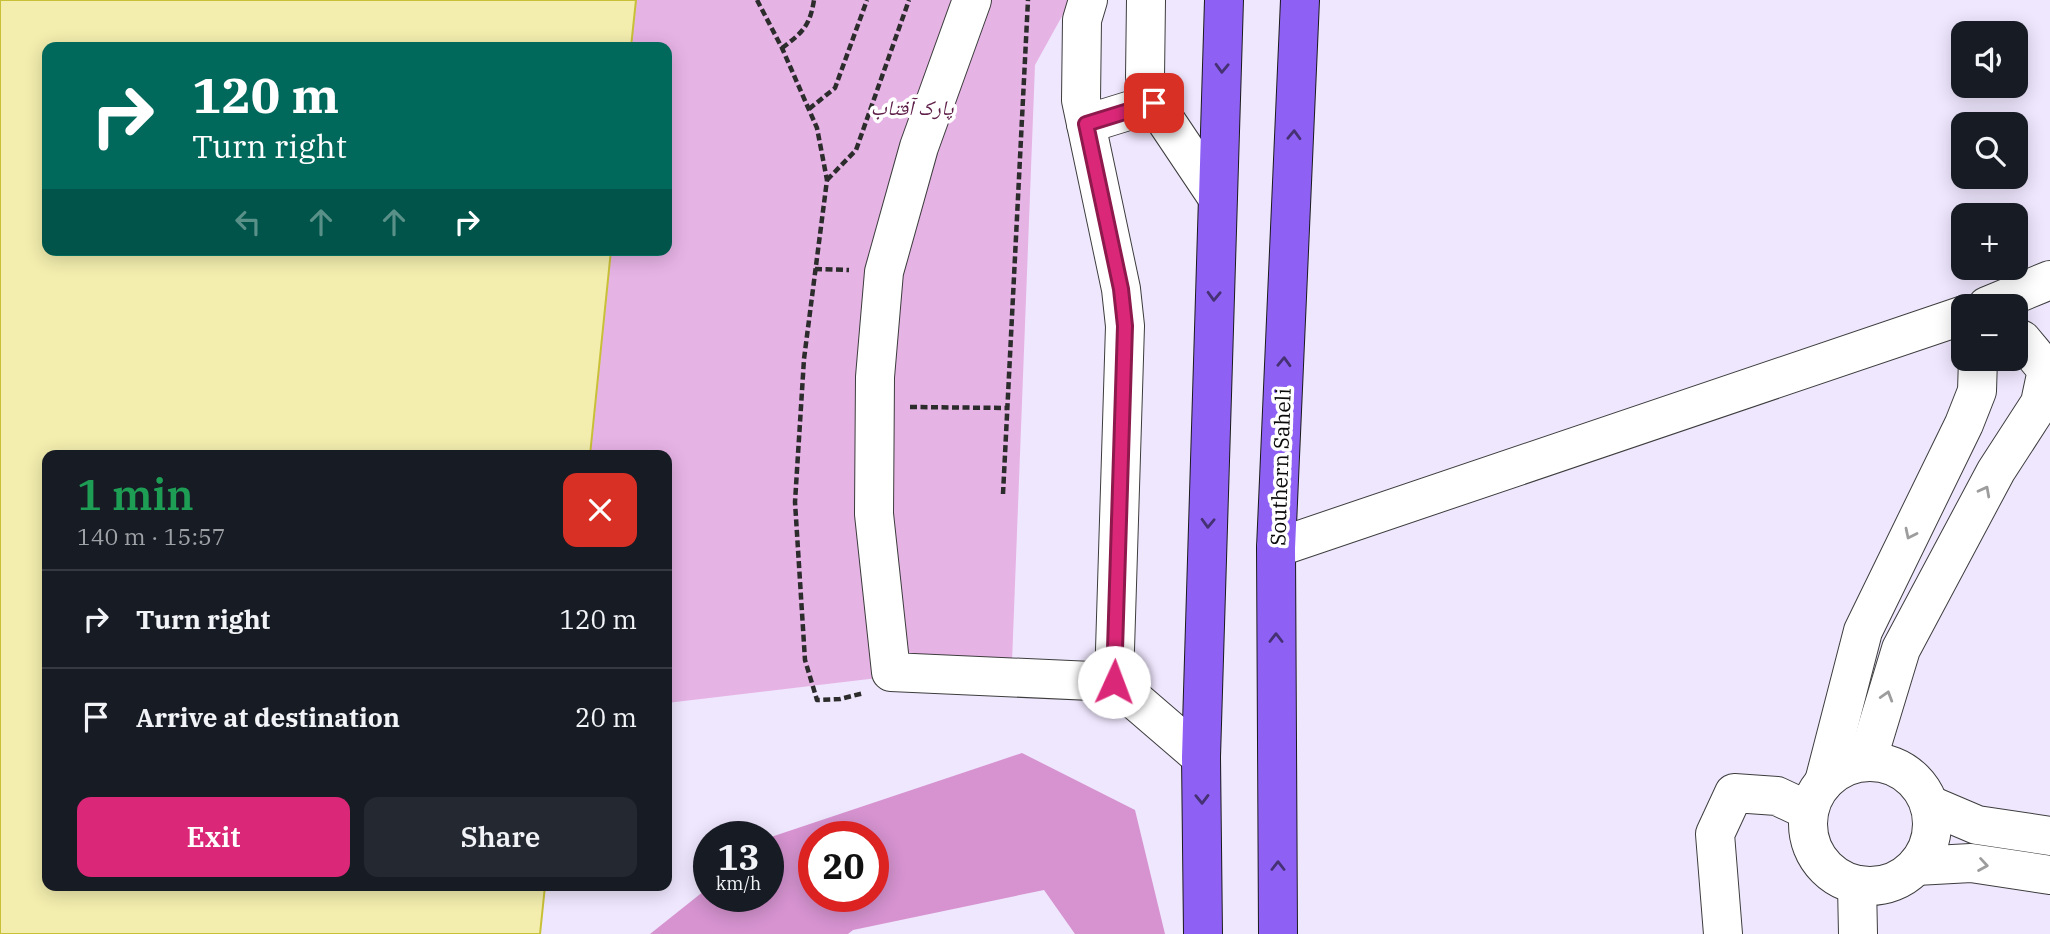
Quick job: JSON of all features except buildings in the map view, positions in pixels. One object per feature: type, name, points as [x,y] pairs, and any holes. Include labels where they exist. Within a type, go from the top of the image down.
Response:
[{"type":"main road","points":[[1203,934],[1201,757],[1224,0]]},
{"type":"main road","name":"Southern Saheli","points":[[1278,934],[1276,548],[1300,0]]},
{"type":"street","points":[[972,0],[919,147],[884,272],[875,377],[874,514],[891,672],[1114,682],[1201,757]]},
{"type":"street","points":[[1088,0],[1082,20],[1081,100],[1121,289],[1125,326],[1114,682]]},
{"type":"street","points":[[1146,0],[1145,77],[1154,103],[1217,197]]},
{"type":"street","points":[[1086,124],[1154,103]]},
{"type":"street","points":[[2016,294],[2050,280]]},
{"type":"street","points":[[1276,548],[1951,319]]},
{"type":"street","points":[[1867,761],[1901,649],[1996,471],[2040,403],[2047,370],[2028,347]]},
{"type":"street","points":[[1817,796],[1836,771],[1851,764],[1883,762],[1899,768],[1912,777],[1923,790],[1930,805],[1931,837],[1926,852],[1904,876],[1873,887],[1857,885],[1841,880],[1828,870],[1811,843],[1808,827],[1863,631],[1964,424],[1978,391],[1978,371]]},
{"type":"street","points":[[1723,934],[1715,834],[1734,793],[1817,796]]},
{"type":"street","points":[[1930,805],[1977,825],[2050,836]]},
{"type":"street","points":[[1916,866],[1971,863],[2050,875]]},
{"type":"street","points":[[1857,885],[1858,934]]},
{"type":"path","points":[[757,0],[810,109],[817,128],[827,180],[804,359],[795,502],[805,660],[817,700],[840,699],[875,691],[891,672]]},
{"type":"path","points":[[782,48],[802,33],[813,11],[814,0]]},
{"type":"path","points":[[810,109],[835,88],[867,0]]},
{"type":"path","points":[[827,180],[856,150],[909,0]]},
{"type":"path","points":[[1003,494],[1028,0]]},
{"type":"path","points":[[875,407],[1007,408]]},
{"type":"green space","name":"پارک آفتاب","points":[[612,0],[1071,0],[1035,65],[1012,662],[672,702],[672,450],[582,450],[596,256],[672,256],[672,42],[611,42]]},
{"type":"shaded area","points":[[0,0],[636,0],[632,42],[42,42],[42,256],[610,256],[591,450],[42,450],[42,891],[544,891],[540,934],[0,934]]},
{"type":"shaded area","points":[[1022,753],[1135,810],[1165,934],[1075,934],[1044,890],[853,930],[848,934],[650,934],[693,900],[693,912],[784,912],[784,833],[798,828],[798,912],[889,912],[889,821],[819,821]]},
{"type":"route","points":[[1114,682],[1125,326],[1121,289],[1086,124],[1154,103]]}]
